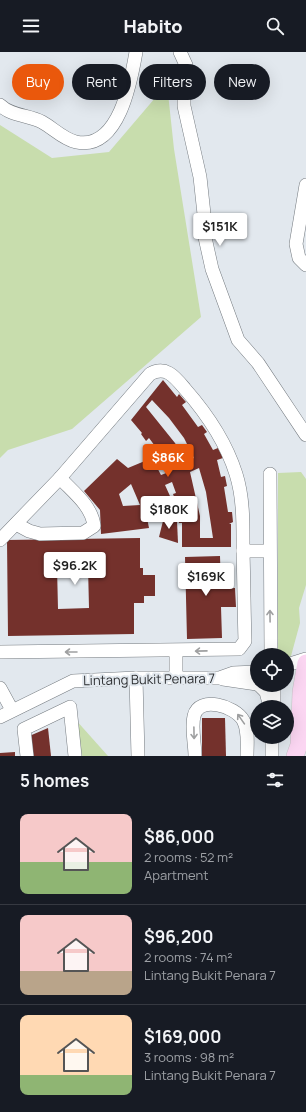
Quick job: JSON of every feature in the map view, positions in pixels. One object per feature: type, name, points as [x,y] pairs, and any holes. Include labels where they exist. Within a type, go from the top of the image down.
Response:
[{"type":"main road","points":[[302,750],[301,692],[306,663]]},
{"type":"street","points":[[0,105],[13,113],[33,117],[63,137],[76,142],[86,143],[97,140],[115,122],[121,110],[136,52]]},
{"type":"street","points":[[180,52],[186,65],[187,81],[184,92],[184,106],[200,177],[204,214],[204,233],[212,269],[238,340],[258,363],[306,435]]},
{"type":"street","points":[[306,185],[296,244],[299,258],[306,265]]},
{"type":"street","points":[[0,540],[60,478],[150,374],[155,372],[167,372],[172,375],[200,406],[223,440],[236,474],[243,512],[245,641],[239,649],[176,651],[0,652]]},
{"type":"street","points":[[270,474],[269,550],[271,648]]},
{"type":"street","points":[[16,524],[34,534],[83,534],[94,526],[93,517],[90,510],[60,478]]},
{"type":"street","points":[[243,551],[269,550]]},
{"type":"street","points":[[176,651],[176,677]]},
{"type":"street","points":[[294,663],[306,659]]},
{"type":"street","name":"Lintang Bukit Penara 7","points":[[0,717],[73,681],[176,677],[219,678],[233,673],[250,672]]},
{"type":"street","points":[[136,678],[138,756]]},
{"type":"street","points":[[219,678],[250,684]]},
{"type":"street","points":[[2,695],[12,710]]},
{"type":"street","points":[[195,756],[194,716],[197,710],[203,706],[215,704],[228,707],[243,719],[246,729],[247,756]]},
{"type":"street","points":[[27,756],[24,730],[70,707],[75,756]]},
{"type":"street","points":[[272,744],[272,756]]},
{"type":"green space","points":[[153,100],[169,100],[174,149],[201,317],[72,429],[8,450],[0,458],[0,125],[52,158],[109,152]]},
{"type":"green space","points":[[301,472],[306,479],[306,585],[299,608],[300,623],[293,648],[278,648],[278,473]]},
{"type":"green space","points":[[75,719],[108,756],[79,756]]},
{"type":"building","points":[[163,380],[177,397],[179,394],[186,402],[182,405],[198,427],[202,425],[207,432],[204,434],[213,450],[218,448],[223,458],[217,460],[221,477],[225,476],[227,486],[224,487],[228,512],[232,512],[233,522],[229,524],[231,524],[231,547],[182,547],[182,523],[179,523],[179,516],[182,515],[179,501],[176,502],[173,494],[176,493],[172,482],[165,485],[174,505],[147,518],[149,528],[101,534],[100,510],[84,491],[117,459],[128,468],[152,458],[161,475],[169,472],[161,458],[159,459],[154,452],[158,450],[149,438],[146,441],[141,434],[142,433],[131,420]],"holes":[[[152,400],[169,418],[184,438],[194,458],[186,461],[175,443],[146,407]],[[199,468],[206,492],[213,538],[200,538],[200,516],[190,472]],[[131,484],[140,505],[123,506],[119,494]]]},
{"type":"building","points":[[164,517],[177,521],[178,543],[159,537]]},
{"type":"building","points":[[140,538],[140,568],[143,568],[143,575],[155,575],[155,596],[144,596],[144,603],[134,603],[134,634],[8,636],[7,540]],"holes":[[[88,566],[89,608],[58,609],[57,567]]]},
{"type":"building","points":[[220,556],[221,589],[235,588],[236,607],[221,607],[222,638],[187,639],[185,557]]},
{"type":"building","points":[[202,718],[225,718],[226,756],[202,756]]},
{"type":"building","points":[[48,728],[51,756],[29,756],[27,737]]},
{"type":"building","points":[[15,752],[15,756],[0,756],[0,753]]}]
